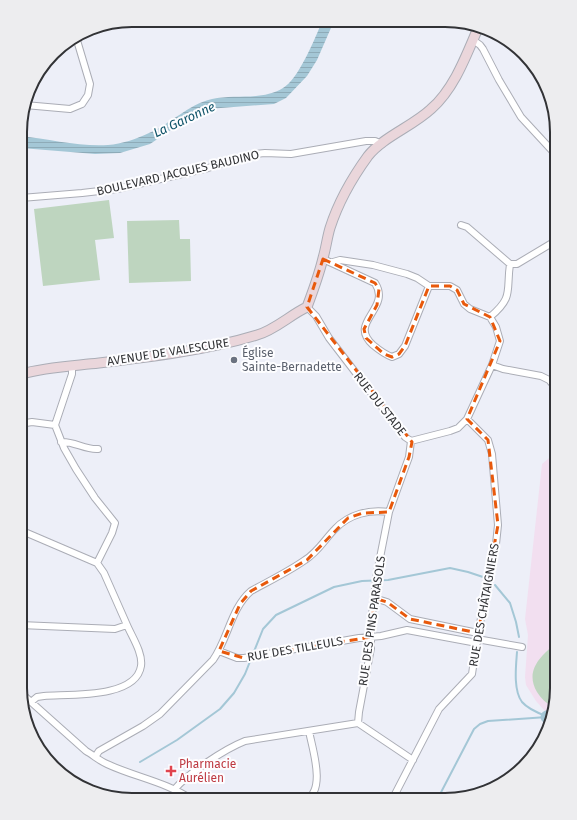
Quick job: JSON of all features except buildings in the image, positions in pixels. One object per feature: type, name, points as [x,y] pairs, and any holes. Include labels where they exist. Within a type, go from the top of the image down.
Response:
[{"type":"main road","points":[[307,307],[323,259],[330,228],[338,207],[360,168],[370,154],[431,109],[443,96],[452,84],[476,32]]},
{"type":"main road","name":"AVENUE DE VALESCURE","points":[[27,372],[42,368],[72,366],[179,352],[235,342],[260,335],[307,307]]},
{"type":"street","points":[[473,40],[480,44],[521,117],[550,148]]},
{"type":"street","points":[[31,106],[70,109],[82,104],[88,95],[90,84],[77,42]]},
{"type":"street","name":"BOULEVARD JACQUES BAUDINO","points":[[27,198],[82,193],[118,188],[208,168],[255,154],[291,154],[366,141],[375,141],[382,144]]},
{"type":"street","points":[[461,225],[466,227],[510,264],[517,264],[550,244]]},
{"type":"street","points":[[323,259],[333,262],[375,283],[379,289],[380,296],[364,330],[366,338],[372,344],[384,354],[392,357],[399,354],[405,346],[429,286]]},
{"type":"street","points":[[333,262],[340,260],[351,261],[386,268],[417,278],[429,286],[450,286],[457,290],[464,304],[470,309],[490,317],[501,308],[507,298],[510,264]]},
{"type":"street","name":"RUE DU STADE","points":[[307,307],[320,320],[329,338],[342,356],[405,437],[411,441],[458,428],[467,419],[492,365],[500,341],[496,327],[490,317]]},
{"type":"street","points":[[492,365],[503,370],[541,376],[550,381]]},
{"type":"street","points":[[72,366],[70,381],[55,425],[61,442],[76,469],[114,523],[112,533],[97,563]]},
{"type":"street","name":"RUE DES CHÂTAIGNIERS","points":[[396,793],[439,709],[472,674],[477,638],[496,544],[498,525],[492,454],[488,440],[467,419]]},
{"type":"street","points":[[27,423],[32,422],[55,425]]},
{"type":"street","points":[[61,442],[67,441],[91,450],[98,449]]},
{"type":"street","name":"RUE DES PINS PARASOLS","points":[[358,723],[371,648],[371,623],[377,573],[389,512],[409,457],[411,441]]},
{"type":"street","points":[[95,757],[99,751],[143,726],[160,714],[208,666],[219,651],[240,604],[245,596],[251,591],[307,560],[318,550],[336,528],[348,518],[363,512],[389,512]]},
{"type":"street","points":[[27,533],[97,563],[104,573],[140,655],[141,666],[139,673],[131,683],[118,690],[100,693],[44,696],[31,702]]},
{"type":"street","points":[[374,598],[386,602],[410,619],[477,638],[522,647]]},
{"type":"street","points":[[410,619],[407,630],[477,638]]},
{"type":"street","points":[[27,625],[114,628],[127,625]]},
{"type":"street","name":"RUE DES TILLEULS","points":[[219,651],[236,658],[244,658],[381,636],[407,630]]},
{"type":"street","points":[[28,699],[80,746],[95,757],[107,764],[180,793]]},
{"type":"street","points":[[174,790],[181,781],[233,746],[245,741],[358,723],[413,760]]},
{"type":"street","points":[[309,731],[317,774],[316,788],[313,793]]},
{"type":"highlighted area","points":[[323,259],[375,283],[379,289],[377,305],[364,329],[366,338],[384,354],[392,357],[399,354],[405,346],[429,286],[450,286],[457,290],[464,304],[490,317],[500,341],[467,419],[488,440],[498,525],[478,633],[410,619],[387,602],[374,598],[371,637],[244,658],[219,651],[240,604],[251,591],[307,560],[348,518],[363,513],[389,512],[409,457],[412,442],[307,307]]},
{"type":"shaded area","points":[[550,457],[550,695],[547,711],[545,711],[536,701],[526,685],[525,677],[528,635],[525,619],[542,464]]},
{"type":"green space","points":[[109,200],[114,238],[95,240],[100,280],[43,286],[34,209]]},
{"type":"green space","points":[[179,220],[180,239],[190,239],[191,281],[129,283],[127,221]]},
{"type":"green space","points":[[550,648],[549,704],[542,699],[537,692],[533,677],[536,664]]},
{"type":"water","name":"La Garonne","points":[[319,27],[331,27],[317,60],[307,76],[286,98],[274,104],[208,109],[186,120],[150,144],[120,153],[95,154],[27,148],[27,137],[87,145],[118,144],[157,129],[187,110],[212,99],[257,96],[275,92],[283,88],[295,76],[306,58]]},
{"type":"waterway","points":[[140,762],[177,740],[220,709],[234,693],[245,674],[263,629],[276,615],[334,587],[362,581],[388,580],[450,568],[483,577]]},
{"type":"waterway","points":[[495,585],[510,603],[519,637]]},
{"type":"waterway","points":[[517,652],[516,685],[519,697],[527,707],[546,716]]},
{"type":"waterway","points":[[441,793],[474,729],[480,724],[488,721],[546,717]]},
{"type":"place","name":"Église Sainte-Bernadette","points":[[234,360]]},
{"type":"place","name":"Pharmacie Aurélien","points":[[171,771]]}]
